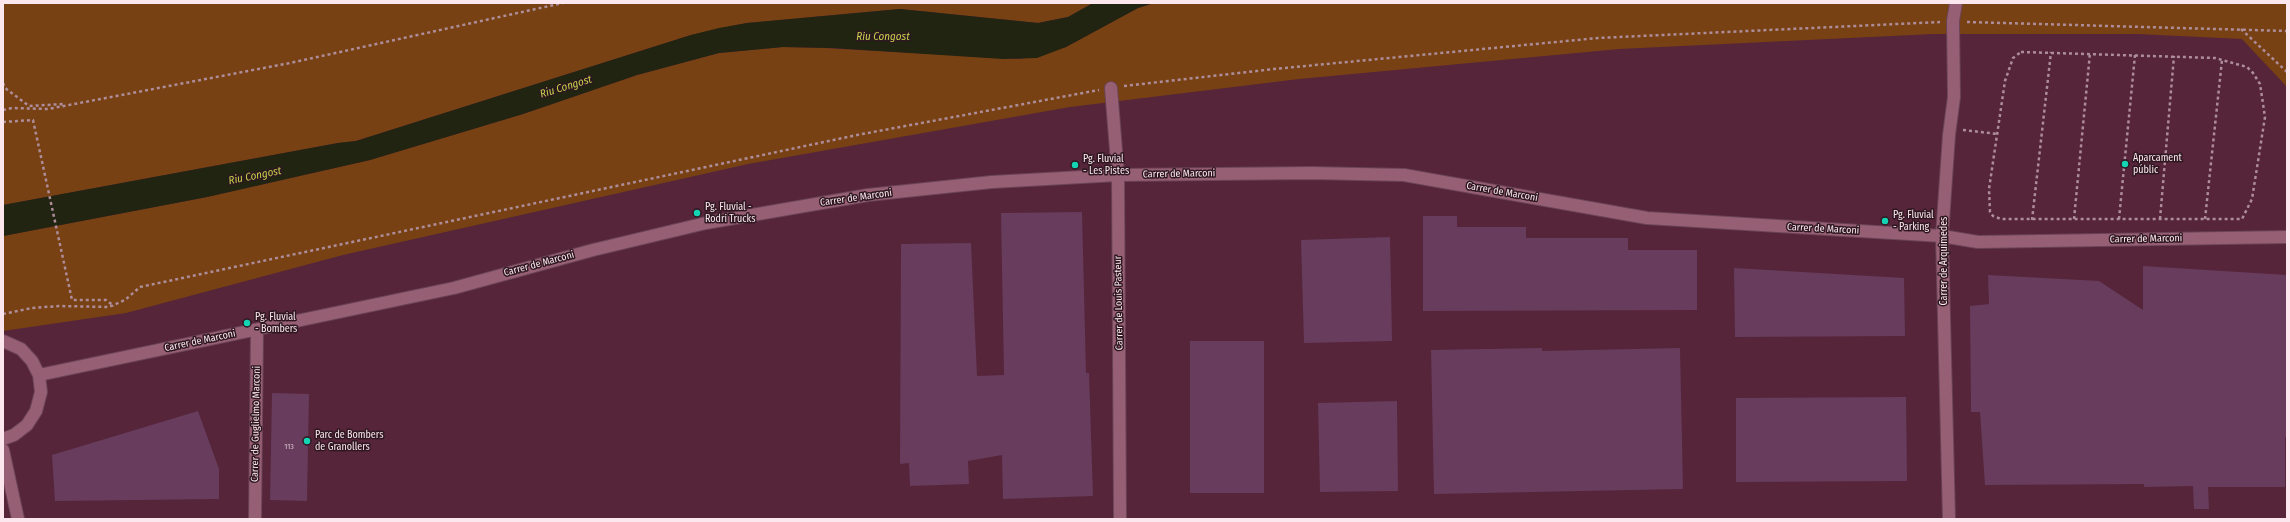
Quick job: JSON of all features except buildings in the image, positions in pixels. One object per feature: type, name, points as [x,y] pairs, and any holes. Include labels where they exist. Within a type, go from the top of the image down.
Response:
[{"type":"street","name":"Carrer de Arquimedes","points":[[1949,519],[1942,236],[1954,96],[1953,21],[1956,3]]},
{"type":"street","name":"Carrer de Louis Pasteur","points":[[1111,88],[1118,175],[1120,519]]},
{"type":"street","name":"Carrer de Marconi","points":[[39,375],[454,288],[593,250],[745,216],[876,194],[992,182],[1118,175],[1312,173],[1404,175],[1647,218],[1942,236],[1978,242],[2287,237]]},
{"type":"street","name":"Carrer de Guglielmo Marconi","points":[[255,519],[257,330]]},
{"type":"street","points":[[3,341],[21,349],[32,361],[39,375],[41,392],[36,411],[27,425],[14,435],[3,439]]},
{"type":"street","points":[[3,450],[18,519]]},
{"type":"path","points":[[3,110],[12,108],[48,109],[72,103],[290,63],[563,3]]},
{"type":"path","points":[[3,314],[32,308],[60,306],[88,308],[114,306],[133,295],[140,287],[849,136],[1111,88],[1251,71],[1598,38],[1953,21],[2287,31]]},
{"type":"path","points":[[2241,29],[2287,72]]},
{"type":"path","points":[[2021,52],[2090,53],[2215,58],[2243,64],[2254,73],[2260,84],[2265,117],[2252,199],[2247,212],[2242,219],[2032,220],[2001,219],[1993,216],[1990,212],[1989,180],[1998,134],[2006,76],[2013,58],[2021,52]]},
{"type":"path","points":[[2032,220],[2051,52]]},
{"type":"path","points":[[2074,219],[2090,53]]},
{"type":"path","points":[[2119,219],[2134,54]]},
{"type":"path","points":[[2160,219],[2174,56]]},
{"type":"path","points":[[2205,219],[2222,60]]},
{"type":"path","points":[[3,83],[5,88],[29,106],[72,103]]},
{"type":"path","points":[[3,122],[33,120],[72,300],[106,300],[114,306]]},
{"type":"path","points":[[1950,129],[1998,134]]},
{"type":"shaded area","points":[[3,3],[1093,3],[1068,17],[1038,23],[900,9],[747,23],[691,35],[356,141],[338,143],[3,205]]},
{"type":"shaded area","points":[[1154,3],[2287,3],[2287,87],[2242,39],[2138,34],[1933,34],[1619,49],[1299,79],[1070,107],[748,164],[343,255],[126,313],[3,331],[3,236],[207,197],[370,160],[523,114],[637,75],[719,53],[783,47],[1021,59],[1066,47],[1138,8]]},
{"type":"water","name":"Riu Congost","points":[[1093,3],[1154,3],[1138,8],[1066,47],[1037,58],[1003,59],[832,48],[783,47],[719,53],[637,75],[523,114],[370,160],[207,197],[3,236],[3,205],[338,143],[356,141],[691,35],[719,28],[747,23],[900,9],[1038,23],[1068,17]]},
{"type":"place","name":"Aparcament públic","points":[[2125,164]]},
{"type":"place","name":"Pg. Fluvial - Les Pistes","points":[[1075,165]]},
{"type":"place","name":"Pg. Fluvial - Rodri Trucks","points":[[697,213]]},
{"type":"place","name":"Pg. Fluvial - Parking","points":[[1885,221]]},
{"type":"place","name":"Pg. Fluvial - Bombers","points":[[247,323]]},
{"type":"place","name":"Parc de Bombers de Granollers","points":[[307,441]]}]
